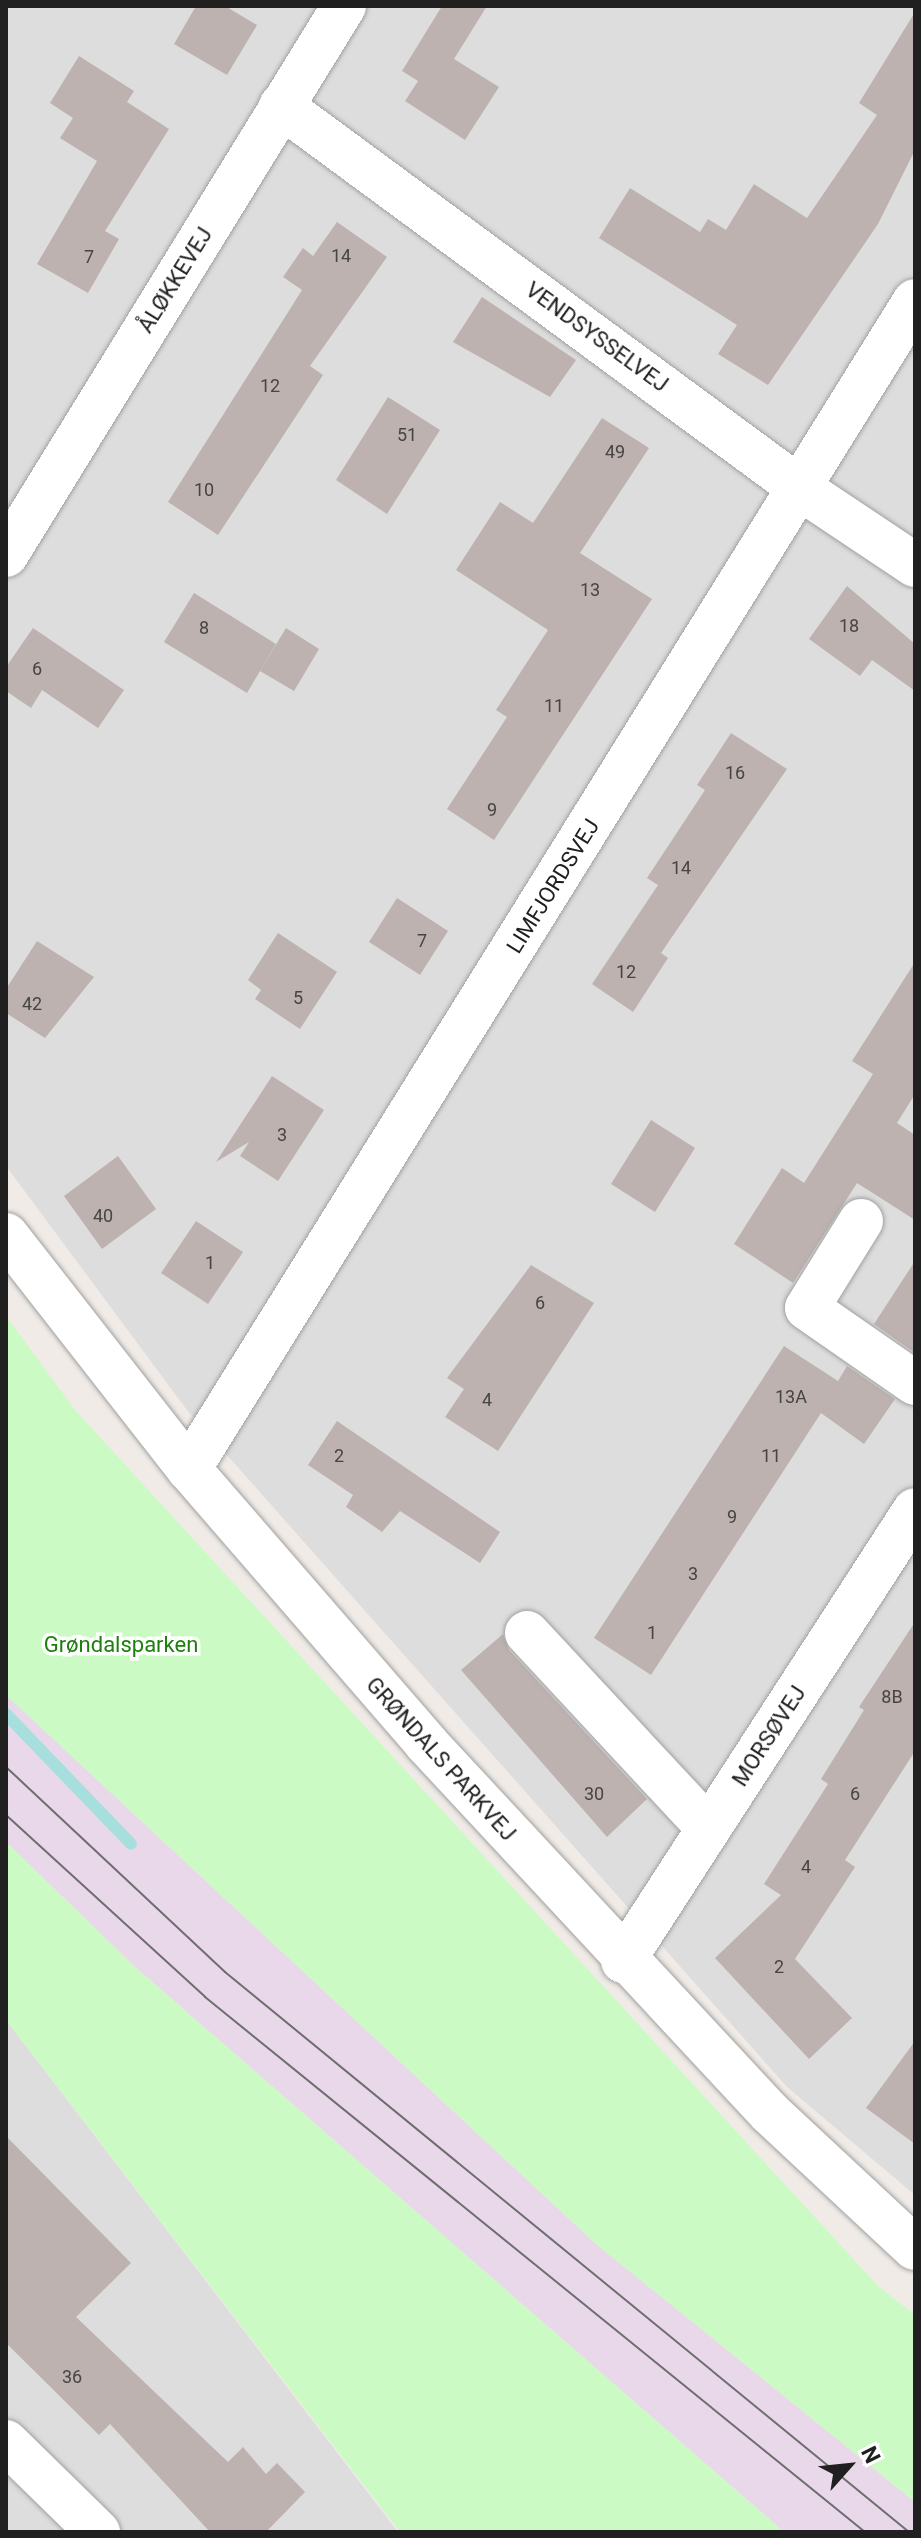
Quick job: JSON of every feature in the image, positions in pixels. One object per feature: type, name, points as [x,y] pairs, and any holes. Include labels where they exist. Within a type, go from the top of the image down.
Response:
[{"type":"street","name":"ÅLØKKEVEJ","points":[[6,555],[344,6]]},
{"type":"street","name":"VENDSYSSELVEJ","points":[[281,106],[801,489],[915,565]]},
{"type":"street","name":"LIMFJORDSVEJ","points":[[189,1469],[801,489],[915,301]]},
{"type":"street","points":[[861,1221],[807,1308],[915,1383]]},
{"type":"street","name":"GRØNDALS PARKVEJ","points":[[6,1235],[189,1469],[623,1961],[915,2246]]},
{"type":"street","name":"MORSØVEJ","points":[[623,1961],[915,1510]]},
{"type":"street","points":[[527,1633],[709,1829]]},
{"type":"street","points":[[6,2442],[98,2532]]},
{"type":"shaded area","points":[[6,6],[915,6],[915,2195],[787,2087],[187,1410],[6,1166]]},
{"type":"shaded area","points":[[6,1695],[596,2244],[915,2502],[915,2532],[784,2532],[134,1966],[6,1842]]},
{"type":"shaded area","points":[[6,2020],[398,2532],[6,2532]]},
{"type":"green space","name":"Grøndalsparken","points":[[6,1316],[75,1410],[878,2286],[915,2315],[915,2502],[596,2244],[6,1695]]},
{"type":"green space","points":[[6,1842],[134,1966],[784,2532],[400,2532],[6,2020]]},
{"type":"building","points":[[196,6],[225,6],[257,25],[227,75],[174,44]]},
{"type":"building","points":[[442,6],[487,6],[454,59],[499,87],[465,140],[405,101],[418,81],[402,71]]},
{"type":"building","points":[[915,12],[915,150],[878,224],[768,385],[718,354],[737,325],[599,238],[630,188],[700,232],[708,219],[726,230],[754,184],[807,218],[877,115],[859,103]]},
{"type":"building","points":[[79,56],[134,91],[127,102],[169,129],[105,231],[119,239],[88,293],[37,264],[97,161],[60,138],[73,118],[50,103]]},
{"type":"building","points":[[337,222],[387,257],[310,366],[323,375],[218,535],[168,502],[302,290],[283,277],[303,248],[313,256]]},
{"type":"building","points":[[482,297],[576,360],[550,397],[453,342]]},
{"type":"building","points":[[388,397],[440,430],[387,514],[336,480]]},
{"type":"building","points":[[602,418],[649,448],[580,553],[652,599],[494,840],[447,809],[507,717],[496,710],[548,630],[456,570],[500,502],[533,523]]},
{"type":"building","points":[[847,586],[915,644],[915,691],[872,660],[860,676],[809,639]]},
{"type":"building","points":[[194,593],[276,644],[247,693],[164,642]]},
{"type":"building","points":[[33,628],[124,690],[98,728],[42,690],[31,708],[6,691],[6,667]]},
{"type":"building","points":[[286,628],[319,649],[294,691],[260,671]]},
{"type":"building","points":[[731,733],[787,769],[661,953],[668,958],[633,1012],[592,984],[658,885],[647,878],[705,790],[697,785]]},
{"type":"building","points":[[397,898],[448,931],[420,975],[369,942]]},
{"type":"building","points":[[278,933],[337,972],[300,1029],[255,999],[261,990],[248,980]]},
{"type":"building","points":[[37,941],[94,977],[45,1038],[6,1013],[6,989]]},
{"type":"building","points":[[915,962],[915,1094],[897,1123],[915,1135],[915,1220],[857,1183],[793,1283],[734,1244],[782,1168],[804,1183],[873,1074],[852,1061]]},
{"type":"building","points":[[272,1076],[324,1110],[278,1181],[240,1156],[249,1142],[216,1162]]},
{"type":"building","points":[[651,1120],[695,1148],[655,1212],[611,1184]]},
{"type":"building","points":[[118,1156],[156,1209],[102,1249],[64,1196]]},
{"type":"building","points":[[196,1221],[243,1252],[208,1304],[161,1273]]},
{"type":"building","points":[[915,1261],[915,1353],[874,1324]]},
{"type":"building","points":[[531,1265],[594,1303],[498,1451],[445,1417],[464,1389],[447,1378]]},
{"type":"building","points":[[784,1346],[838,1381],[847,1366],[895,1399],[864,1444],[821,1413],[651,1675],[594,1638]]},
{"type":"building","points":[[337,1421],[500,1532],[480,1563],[400,1511],[382,1532],[346,1507],[353,1495],[308,1465]]},
{"type":"building","points":[[915,1622],[915,1751],[845,1860],[855,1867],[795,1959],[852,2018],[809,2059],[715,1958],[781,1895],[764,1884],[828,1784],[821,1779],[864,1710],[859,1707]]},
{"type":"building","points":[[503,1634],[509,1650],[647,1799],[607,1837],[461,1670]]},
{"type":"building","points":[[915,2041],[915,2144],[866,2108]]},
{"type":"building","points":[[6,2136],[131,2263],[76,2317],[228,2462],[243,2447],[266,2474],[277,2463],[305,2492],[266,2532],[210,2532],[110,2424],[99,2435],[6,2343]]},
{"type":"waterway","points":[[6,1714],[131,1844]]},
{"type":"tram line","points":[[6,1767],[225,1972],[909,2532]]},
{"type":"tram line","points":[[6,1815],[205,1997],[865,2532]]}]
